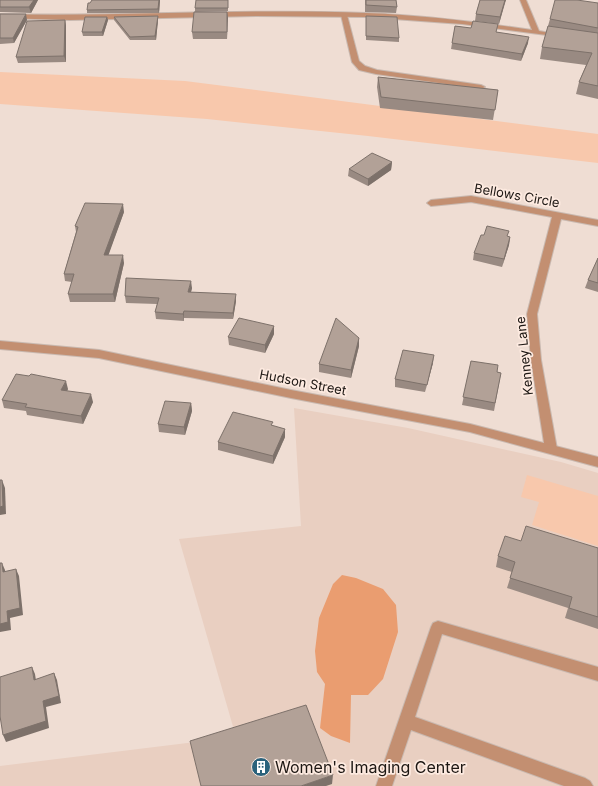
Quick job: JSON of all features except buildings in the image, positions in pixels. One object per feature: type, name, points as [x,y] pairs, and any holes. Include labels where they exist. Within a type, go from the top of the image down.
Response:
[{"type":"street","points":[[523,0],[530,14],[536,32]]},
{"type":"street","points":[[0,16],[70,18],[184,15],[344,15],[448,21],[566,37]]},
{"type":"street","points":[[344,15],[356,62],[362,68],[376,72],[481,87]]},
{"type":"street","name":"Bellows Circle","points":[[431,203],[471,199],[598,223]]},
{"type":"street","name":"Kenney Lane","points":[[551,449],[536,360],[532,314],[557,215]]},
{"type":"street","name":"Hudson Street","points":[[0,345],[99,354],[291,394],[470,428],[598,462]]},
{"type":"street","points":[[384,786],[438,627],[598,674]]},
{"type":"street","points":[[406,721],[585,786]]},
{"type":"shaded area","points":[[0,72],[185,81],[598,134],[598,163],[207,119],[0,104]]},
{"type":"shaded area","points":[[294,408],[408,428],[561,462],[598,473],[598,786],[0,786],[0,766],[236,737],[179,539],[301,526]]},
{"type":"shaded area","points":[[527,475],[598,496],[598,546],[532,525],[539,502],[521,497]]},
{"type":"shaded area","points":[[342,575],[356,578],[383,589],[396,605],[398,632],[383,679],[368,695],[351,695],[350,743],[331,736],[320,728],[325,684],[317,672],[315,651],[319,618],[333,584]]},
{"type":"place","name":"Women's Imaging Center","points":[[261,767]]}]
